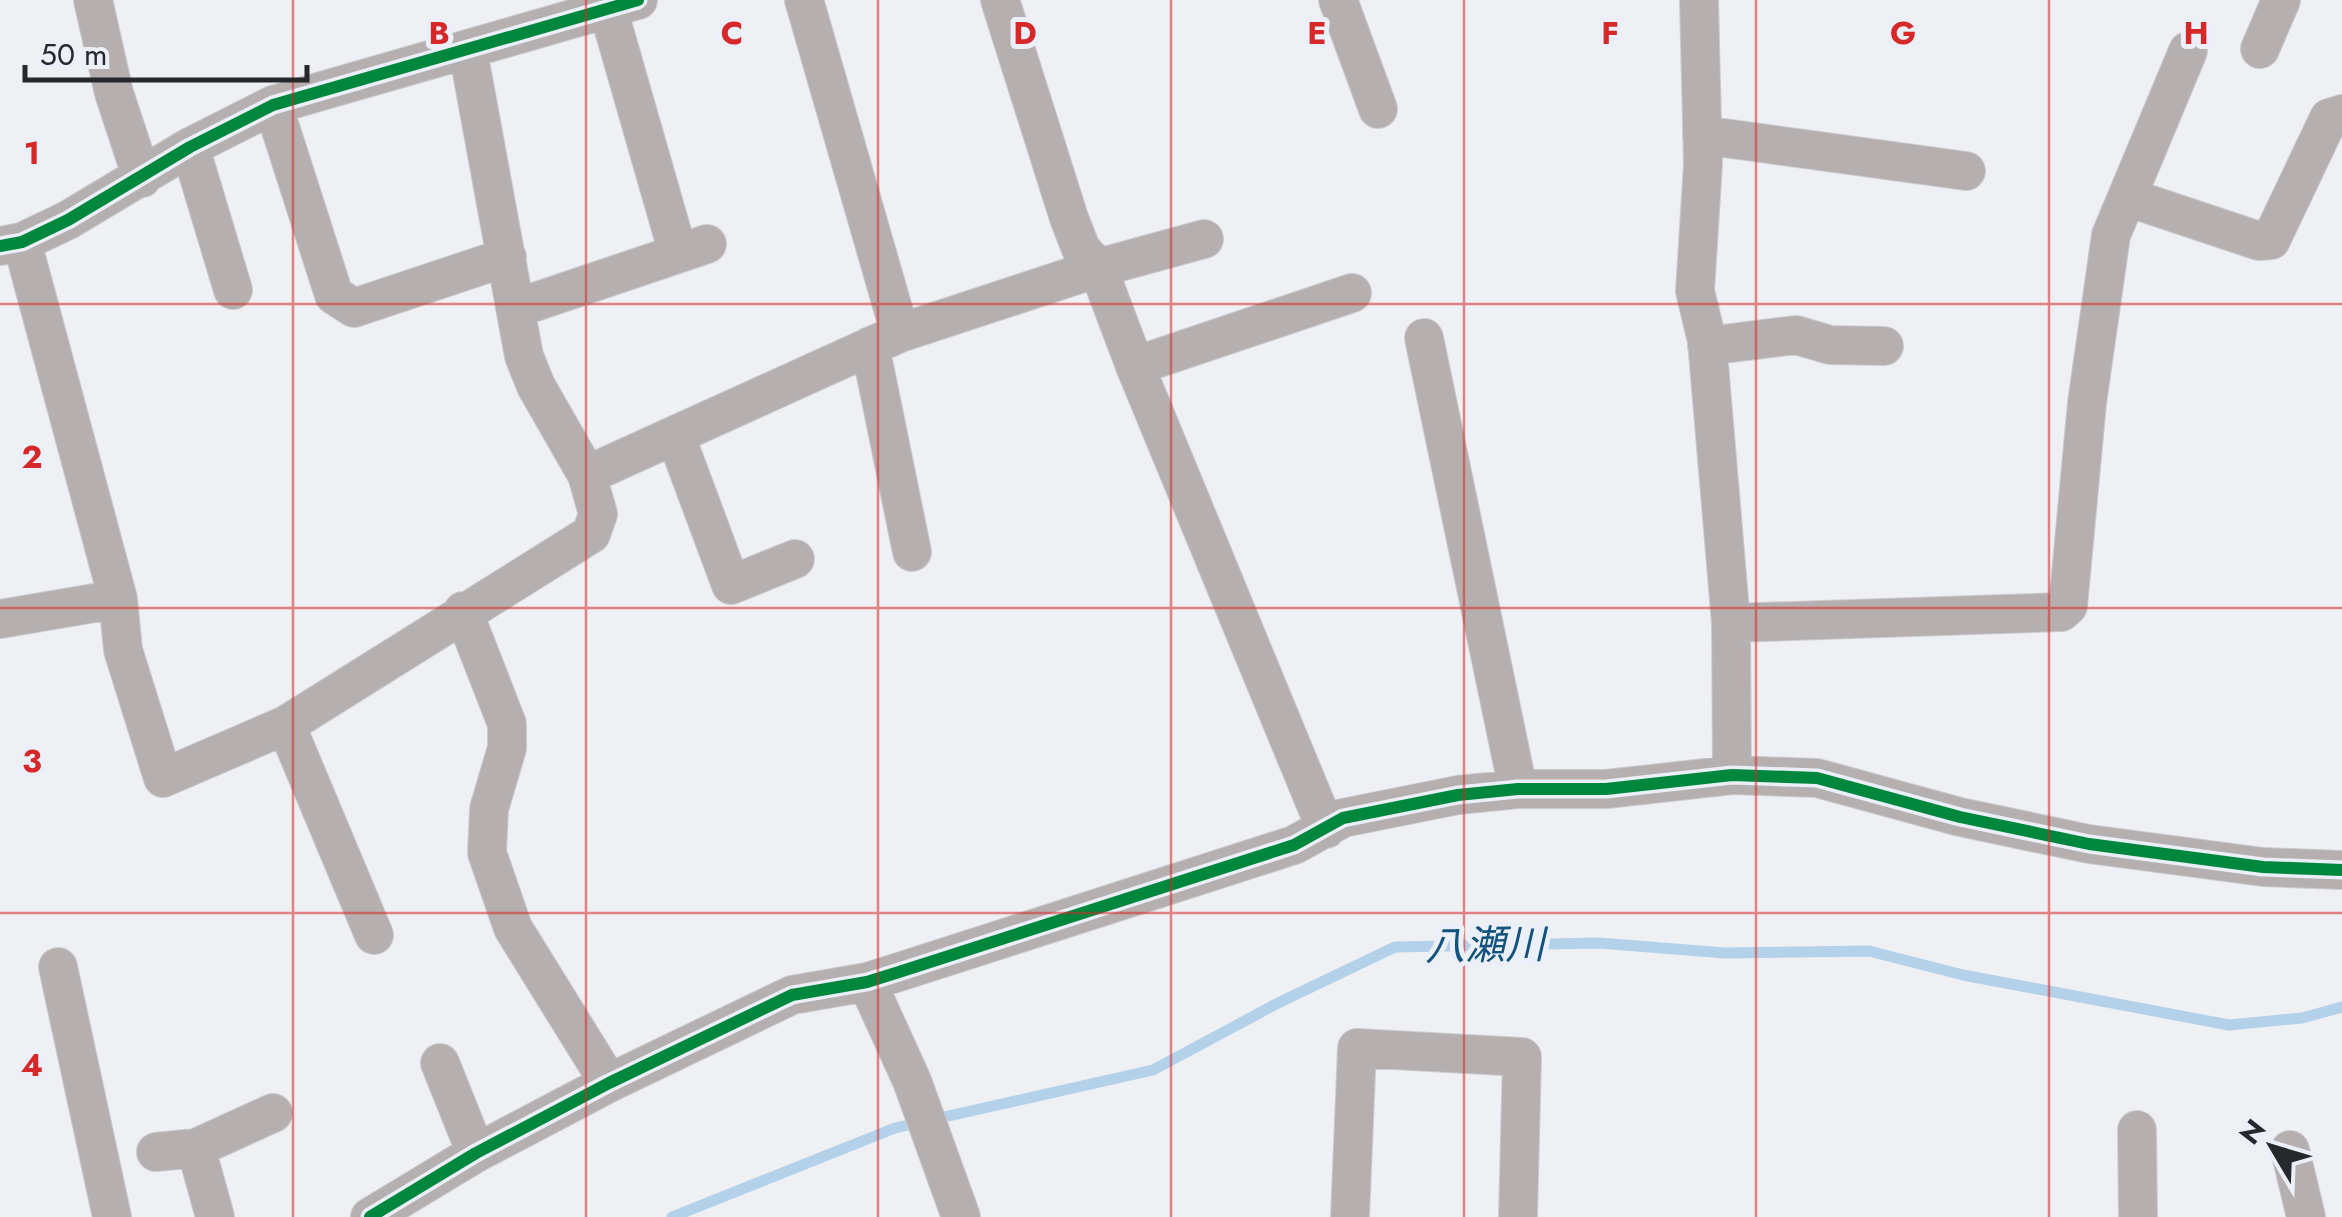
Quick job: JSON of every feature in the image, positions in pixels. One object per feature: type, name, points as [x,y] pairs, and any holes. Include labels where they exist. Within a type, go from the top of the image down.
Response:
[{"type":"street","points":[[93,0],[114,92],[142,178]]},
{"type":"street","points":[[804,0],[885,340],[912,552]]},
{"type":"street","points":[[1000,0],[1068,218],[1081,249],[1098,268],[1326,828]]},
{"type":"street","points":[[1338,0],[1378,109]]},
{"type":"street","points":[[1699,0],[1702,136],[1695,291],[1707,346],[1730,622],[1732,775]]},
{"type":"street","points":[[2260,49],[2281,0]]},
{"type":"street","points":[[468,52],[524,356],[536,386],[587,475],[598,514],[590,534],[286,725],[163,778],[124,650],[118,600],[11,244],[142,178],[273,105],[623,5],[692,248],[517,308]]},
{"type":"street","points":[[1730,622],[2061,612],[2068,606],[2088,403],[2111,235],[2188,52]]},
{"type":"street","points":[[273,105],[334,295],[354,308],[507,257]]},
{"type":"street","points":[[2128,197],[2259,240],[2271,240],[2329,118],[2342,114]]},
{"type":"street","points":[[1702,136],[1966,172]]},
{"type":"street","points":[[190,148],[233,290]]},
{"type":"street","points":[[587,475],[885,340],[1098,268],[1204,240]]},
{"type":"street","points":[[1135,366],[1352,293]]},
{"type":"street","points":[[1707,346],[1796,335],[1830,345],[1884,346]]},
{"type":"street","points":[[1424,338],[1518,789]]},
{"type":"street","points":[[676,437],[731,585],[794,559]]},
{"type":"street","points":[[0,618],[118,600]]},
{"type":"street","points":[[463,611],[508,724],[507,748],[489,809],[487,853],[513,928],[609,1083]]},
{"type":"street","points":[[286,725],[374,935]]},
{"type":"street","points":[[370,1217],[476,1153],[609,1083],[792,995],[867,982],[1294,845],[1343,818],[1458,795],[1518,789],[1606,788],[1732,775],[1817,778],[1960,817],[2089,844],[2263,867],[2342,870]]},
{"type":"street","points":[[58,968],[112,1217]]},
{"type":"street","points":[[867,982],[912,1081],[961,1217]]},
{"type":"street","points":[[1350,1217],[1356,1048],[1522,1057],[1518,1217]]},
{"type":"street","points":[[440,1064],[476,1153]]},
{"type":"street","points":[[156,1152],[196,1148],[273,1113]]},
{"type":"street","points":[[2137,1130],[2138,1217]]},
{"type":"street","points":[[196,1148],[215,1217]]},
{"type":"street","points":[[2290,1150],[2306,1217]]},
{"type":"waterway","name":"八瀬川","points":[[672,1217],[895,1128],[1153,1070],[1280,1002],[1395,947],[1599,943],[1725,953],[1869,951],[1963,975],[2229,1025],[2302,1018],[2342,1007]]},
{"type":"cycle path","points":[[0,246],[22,242],[68,220],[190,147],[273,105],[638,0]]},
{"type":"cycle path","points":[[370,1217],[476,1153],[609,1083],[792,995],[867,982],[899,972],[1294,845],[1343,818],[1458,795],[1518,789],[1606,789],[1732,775],[1817,778],[1960,817],[2089,844],[2263,867],[2342,870]]}]
